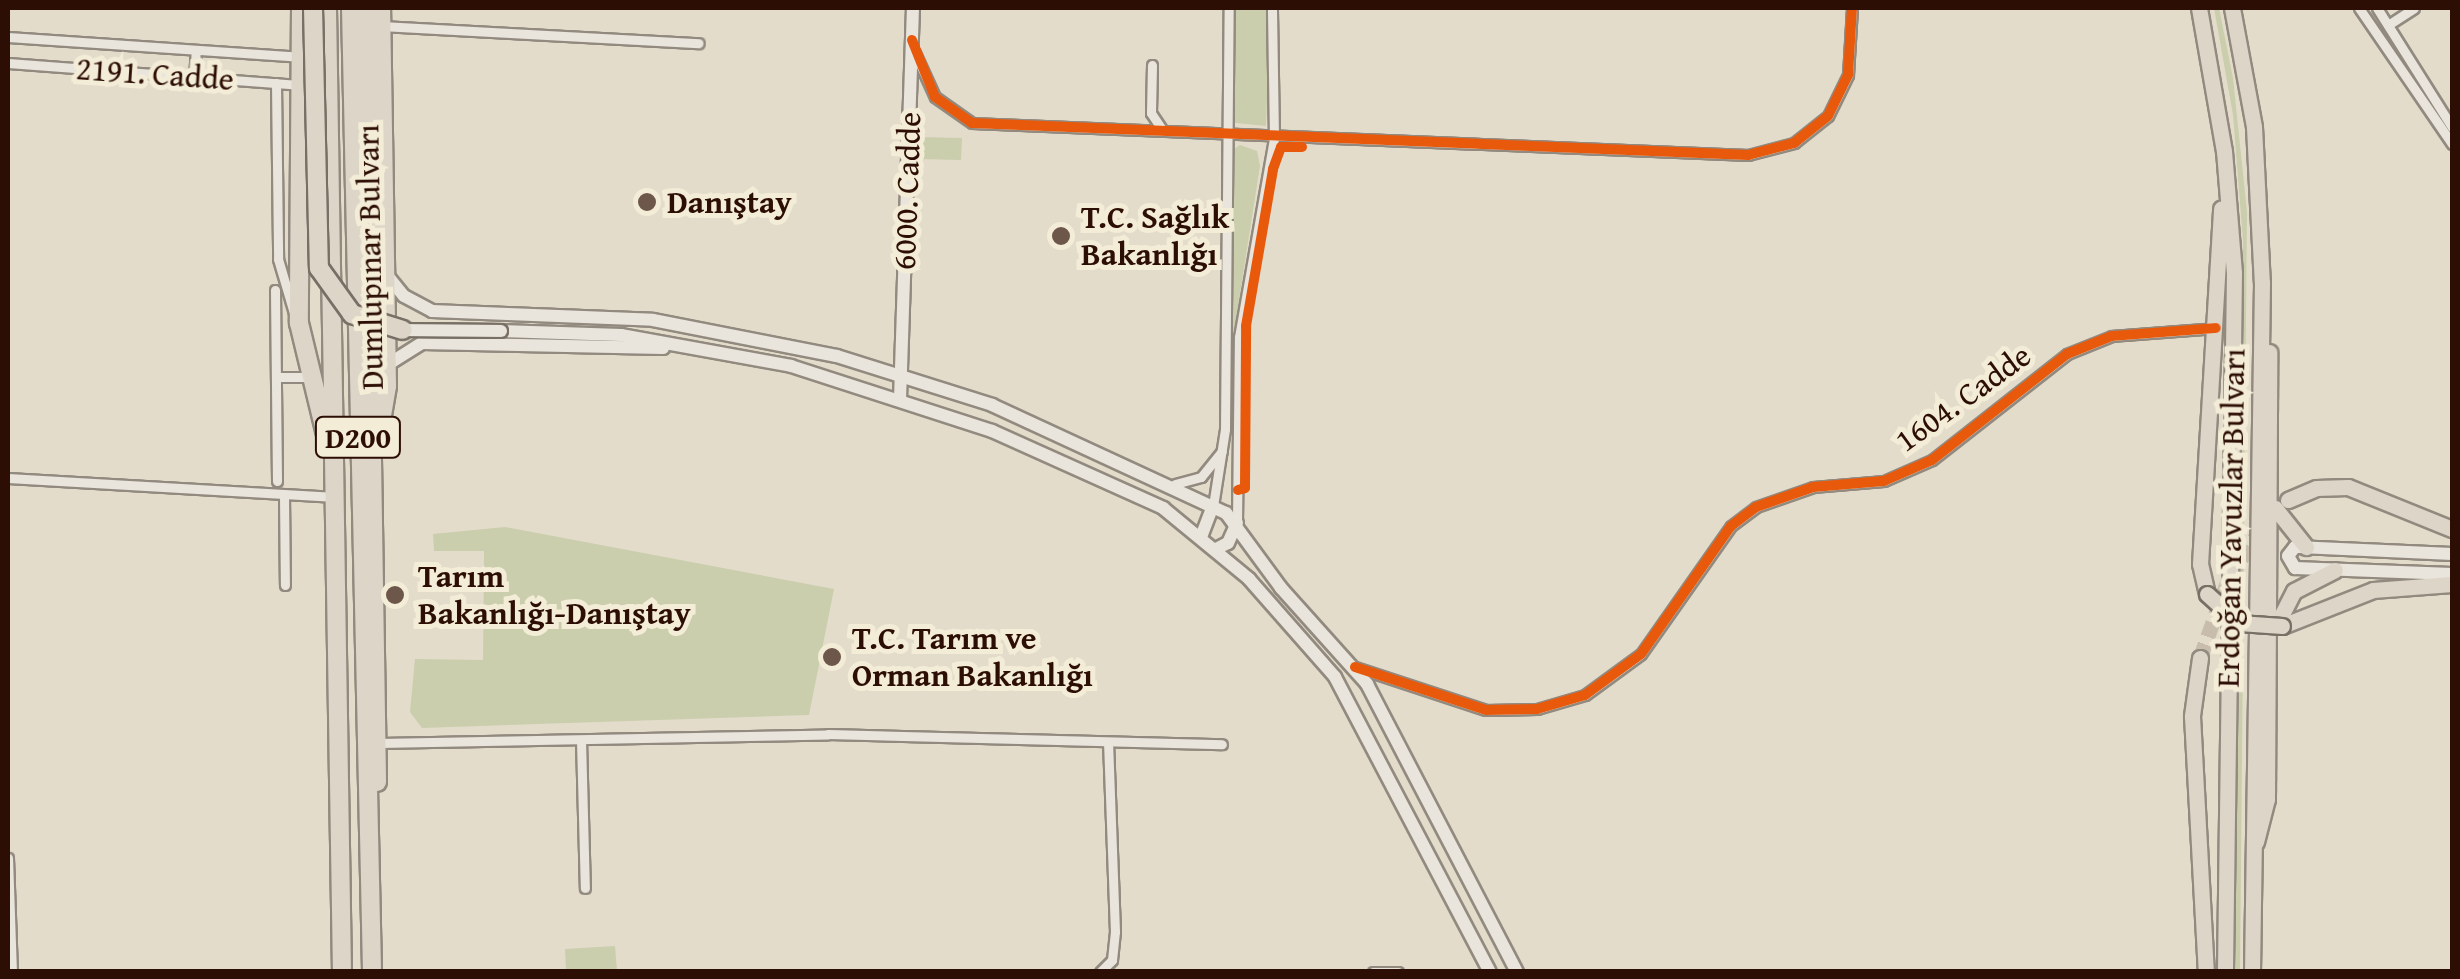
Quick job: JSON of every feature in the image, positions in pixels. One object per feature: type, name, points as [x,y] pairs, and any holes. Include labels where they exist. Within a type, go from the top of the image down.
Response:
[{"type":"highway","name":"Dumlupınar Bulvarı","points":[[301,8],[299,322],[334,463]]},
{"type":"highway","points":[[312,8],[319,268],[346,310],[366,322],[403,330]]},
{"type":"highway","name":"Dumlupınar Bulvarı","points":[[327,8],[342,972]]},
{"type":"highway","name":"Dumlupınar Bulvarı","points":[[352,8],[372,972]]},
{"type":"highway","name":"Dumlupınar Bulvarı","points":[[366,8],[378,743],[370,866]]},
{"type":"highway","points":[[373,442],[386,410],[387,365],[381,17]]},
{"type":"main road","name":"6000. Cadde","points":[[893,397],[900,374],[914,8]]},
{"type":"main road","name":"Erdoğan Yavuzlar Bulvarı","points":[[2199,8],[2226,175],[2234,299],[2225,972]]},
{"type":"main road","name":"Erdoğan Yavuzlar Bulvarı","points":[[2232,8],[2250,93],[2262,283],[2252,972]]},
{"type":"main road","points":[[2240,8],[2250,93]]},
{"type":"main road","points":[[2226,175],[2200,564],[2207,594],[2239,623],[2282,626],[2373,590],[2452,584]]},
{"type":"main road","points":[[386,272],[404,296],[432,311],[652,320],[742,333],[900,374],[992,405],[1175,484],[1213,506],[1237,523],[1281,588],[1355,667],[1405,748],[1517,972]]},
{"type":"main road","points":[[2262,283],[2284,528],[2306,547]]},
{"type":"main road","points":[[422,343],[418,327],[432,311]]},
{"type":"main road","points":[[403,330],[592,332],[779,363],[893,397],[1118,484],[1216,549],[1287,619],[1342,688],[1490,972]]},
{"type":"main road","points":[[387,365],[422,343],[690,347]]},
{"type":"main road","points":[[893,397],[884,379],[900,374]]},
{"type":"main road","points":[[2280,502],[2316,488],[2348,487],[2452,529]]},
{"type":"main road","points":[[2252,851],[2267,800],[2280,502]]},
{"type":"main road","points":[[1201,537],[1213,506]]},
{"type":"main road","points":[[1216,549],[1228,543],[1237,523]]},
{"type":"main road","points":[[2452,554],[2306,547],[2290,551],[2290,566],[2452,574]]},
{"type":"main road","points":[[2271,642],[2294,591],[2335,570]]},
{"type":"main road","points":[[2200,658],[2192,716],[2206,972]]},
{"type":"street","points":[[1213,506],[1223,448],[1224,136],[1229,8]]},
{"type":"street","points":[[1237,523],[1239,337],[1274,138],[1272,8]]},
{"type":"street","points":[[912,40],[935,97],[972,123],[1748,156],[1772,151],[1812,132],[1840,97],[1850,62],[1852,8]]},
{"type":"street","points":[[2359,8],[2452,144]]},
{"type":"street","points":[[2376,8],[2452,126]]},
{"type":"street","points":[[2388,25],[2414,8]]},
{"type":"street","points":[[381,17],[699,43]]},
{"type":"street","points":[[8,37],[302,57]]},
{"type":"street","points":[[194,76],[196,50]]},
{"type":"street","name":"2191. Cadde","points":[[8,62],[302,86]]},
{"type":"street","points":[[1152,66],[1152,113],[1164,130]]},
{"type":"street","points":[[276,83],[278,258],[299,322]]},
{"type":"street","points":[[275,290],[277,481]]},
{"type":"street","name":"1604. Cadde","points":[[1355,667],[1486,710],[1537,708],[1585,695],[1641,654],[1731,526],[1756,506],[1812,487],[1884,481],[1932,460],[2067,354],[2112,336],[2216,328]]},
{"type":"street","points":[[276,376],[312,377]]},
{"type":"street","points":[[1175,484],[1201,477],[1223,448]]},
{"type":"street","points":[[8,478],[334,497]]},
{"type":"street","points":[[284,496],[285,585]]},
{"type":"street","points":[[378,743],[828,734],[1222,744]]},
{"type":"street","points":[[581,740],[584,888]]},
{"type":"street","points":[[1100,972],[1112,960],[1114,932],[1108,743]]},
{"type":"street","points":[[8,858],[12,972]]},
{"type":"street","points":[[1373,972],[1398,972]]},
{"type":"green space","points":[[1233,8],[1267,8],[1270,16],[1266,126],[1226,122]]},
{"type":"green space","points":[[2214,8],[2219,8],[2233,78],[2247,212],[2240,972],[2235,971],[2243,241],[2233,115]]},
{"type":"green space","points":[[918,137],[962,138],[961,160],[918,159]]},
{"type":"green space","points":[[1240,145],[1257,151],[1260,166],[1230,357],[1231,151]]},
{"type":"green space","points":[[505,527],[834,589],[809,715],[422,728],[410,712],[415,659],[483,660],[484,551],[434,551],[433,534]]},
{"type":"green space","points":[[615,946],[617,971],[566,971],[565,949]]},
{"type":"tunnel","points":[[2200,658],[2229,578],[2264,524]]},
{"type":"cycle path","points":[[912,40],[935,97],[972,123],[1748,155],[1794,143],[1828,116],[1848,75],[1852,8]]},
{"type":"cycle path","points":[[1238,490],[1245,488],[1246,326],[1273,169],[1281,147],[1302,147]]},
{"type":"cycle path","points":[[1355,667],[1486,710],[1537,709],[1585,695],[1641,654],[1731,526],[1756,507],[1813,487],[1884,481],[1932,460],[2067,354],[2112,336],[2216,328]]},
{"type":"place","name":"Danıştay","points":[[647,202]]},
{"type":"place","name":"T.C. Sağlık Bakanlığı","points":[[1061,236]]},
{"type":"place","name":"Tarım Bakanlığı-Danıştay","points":[[395,595]]},
{"type":"place","name":"T.C. Tarım ve Orman Bakanlığı","points":[[832,657]]}]
